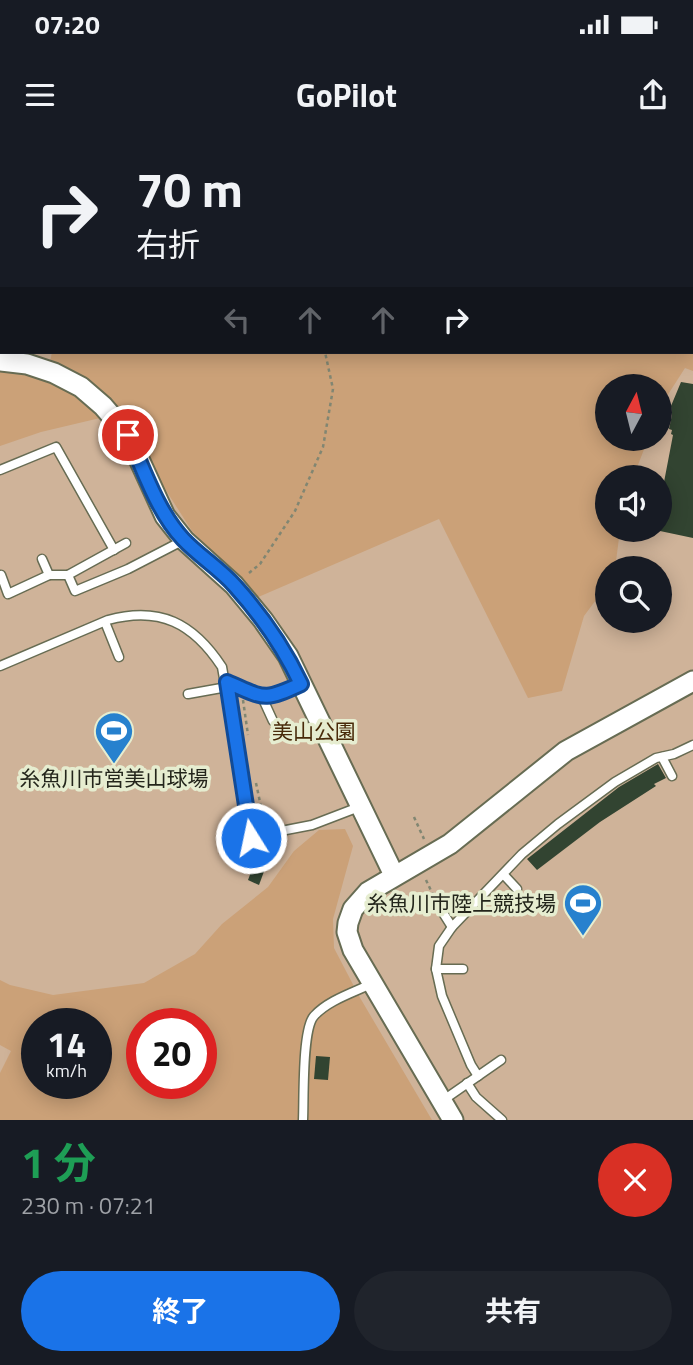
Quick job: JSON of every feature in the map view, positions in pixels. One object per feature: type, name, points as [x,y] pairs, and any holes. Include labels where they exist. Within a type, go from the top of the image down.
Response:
[{"type":"street","points":[[0,361],[27,364],[54,373],[81,387],[103,406],[128,435],[165,516],[184,540],[234,585],[288,656],[394,875]]},
{"type":"street","points":[[453,1120],[353,950],[347,932],[353,909],[359,900],[394,875],[450,844],[566,751],[693,681]]},
{"type":"lane","points":[[0,471],[57,447],[114,550]]},
{"type":"lane","points":[[68,575],[75,591],[128,569],[184,540]]},
{"type":"lane","points":[[1,576],[8,594],[49,575],[68,575],[126,543]]},
{"type":"lane","points":[[42,559],[49,575]]},
{"type":"lane","points":[[0,666],[122,617],[146,615],[183,626],[211,649],[222,667],[251,838]]},
{"type":"lane","points":[[105,622],[119,657]]},
{"type":"lane","points":[[188,694],[227,685],[262,697],[274,696],[301,684]]},
{"type":"lane","points":[[262,697],[273,721]]},
{"type":"lane","points":[[478,1076],[442,996],[436,969],[439,946],[453,927],[522,854],[583,804],[615,782],[662,757],[693,745]]},
{"type":"lane","points":[[662,757],[672,776]]},
{"type":"lane","points":[[224,842],[312,825],[361,805]]},
{"type":"lane","points":[[504,875],[517,889]]},
{"type":"lane","points":[[440,908],[453,927]]},
{"type":"lane","points":[[436,969],[463,969]]},
{"type":"lane","points":[[303,1120],[307,1032],[313,1017],[332,1003],[373,983]]},
{"type":"lane","points":[[442,1101],[501,1060]]},
{"type":"lane","points":[[467,1083],[476,1097],[502,1120]]},
{"type":"path","points":[[234,585],[260,564],[295,512],[323,447],[333,389],[325,354]]},
{"type":"path","points":[[242,688],[248,736]]},
{"type":"path","points":[[255,778],[266,835]]},
{"type":"path","points":[[414,817],[425,842]]},
{"type":"path","points":[[421,872],[440,908]]},
{"type":"green space","name":"美山公園","points":[[0,354],[693,354],[693,1120],[0,1120]]},
{"type":"shaded area","points":[[52,354],[693,354],[693,371],[685,368],[672,388],[672,374],[595,374],[595,452],[643,452],[638,465],[595,465],[595,542],[618,542],[617,556],[595,556],[595,601],[584,616],[562,691],[528,698],[439,519],[256,598],[192,531],[117,414],[41,432],[0,446],[0,356],[50,362]]},
{"type":"shaded area","points":[[345,829],[353,846],[333,919],[334,948],[432,1120],[0,1120],[0,1073],[11,1051],[0,1045],[0,980],[53,995],[144,983],[195,954],[222,924],[268,887],[294,851],[319,830]]},
{"type":"building","points":[[681,382],[693,384],[693,538],[672,534],[672,465],[667,465],[670,452],[672,452],[672,404]]},
{"type":"building","points":[[658,764],[666,778],[654,784],[656,786],[600,822],[537,870],[527,859],[619,787]]},
{"type":"building","points":[[269,858],[259,885],[248,880],[255,861]]},
{"type":"building","points":[[316,1056],[330,1057],[328,1080],[314,1079]]},
{"type":"place","name":"糸魚川市営美山球場","points":[[114,765]]},
{"type":"place","name":"糸魚川市陸上競技場","points":[[583,937]]},
{"type":"route","points":[[128,435],[165,516],[184,540],[234,585],[263,620],[288,656],[301,684],[274,696],[262,697],[227,682],[251,838]]}]
